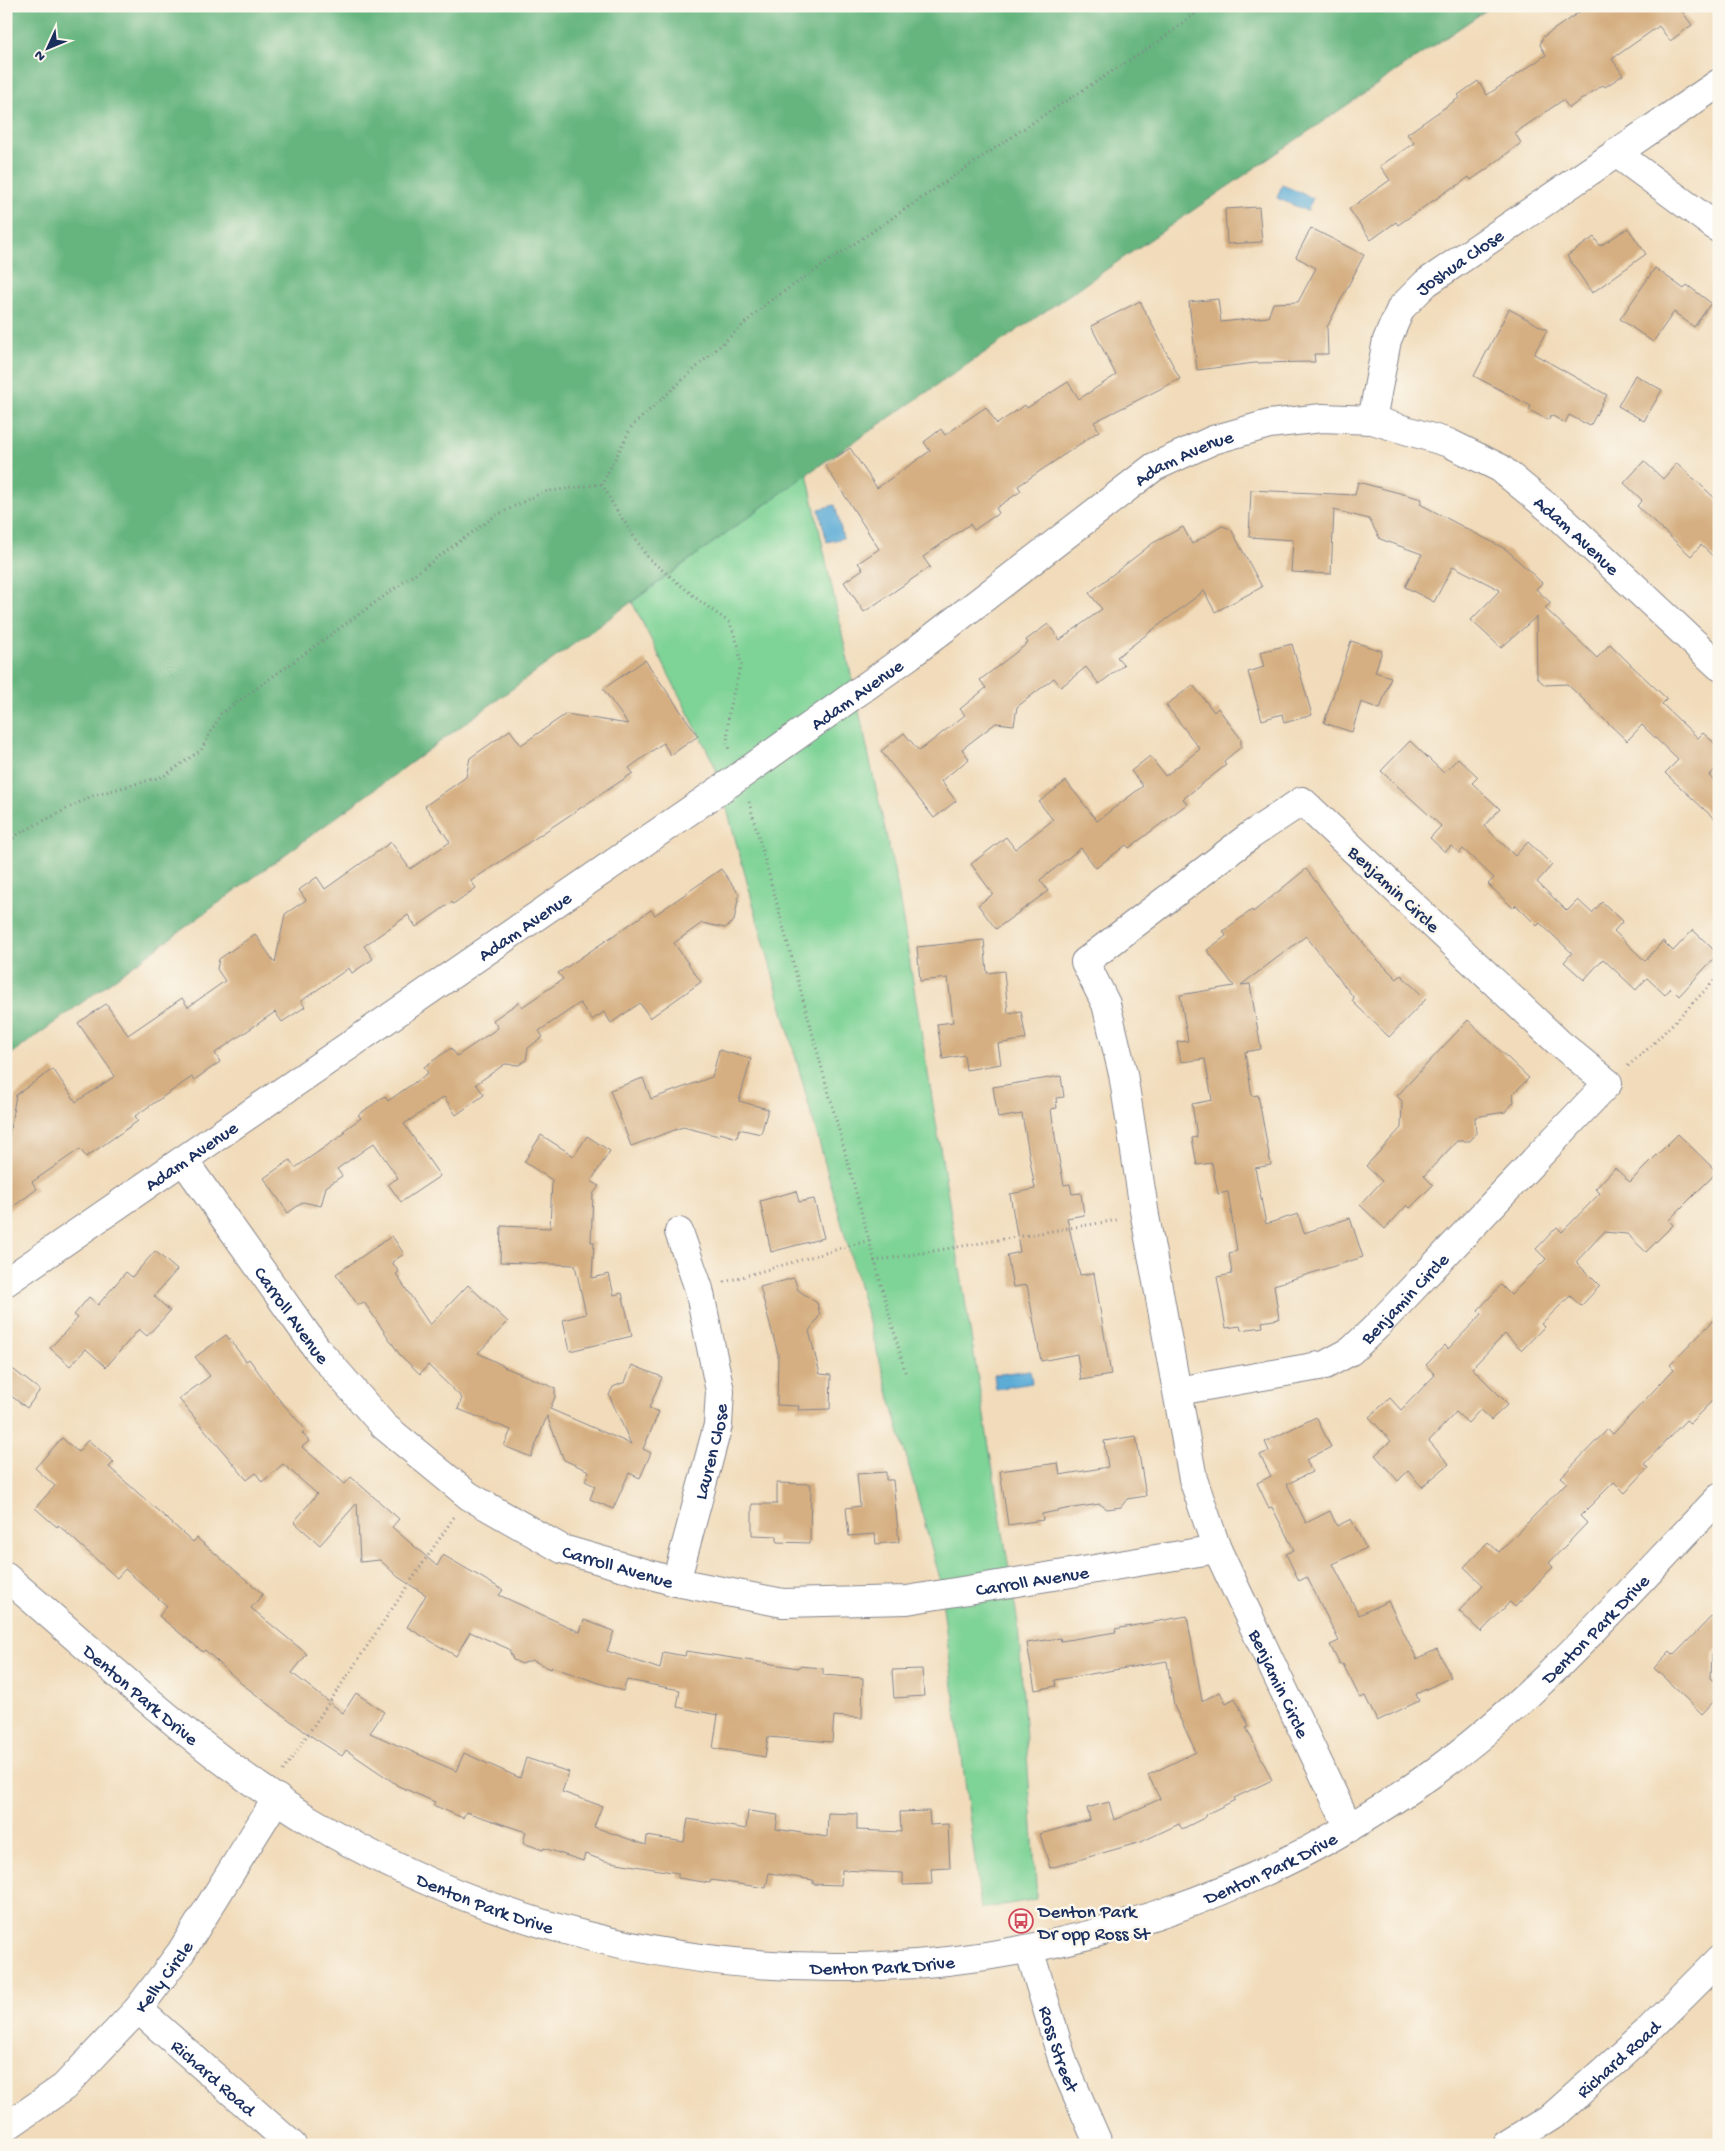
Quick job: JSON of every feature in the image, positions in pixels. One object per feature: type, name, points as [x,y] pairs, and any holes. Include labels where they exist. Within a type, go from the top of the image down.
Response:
[{"type":"street","name":"Joshua Close","points":[[1372,420],[1387,340],[1401,308],[1426,283],[1719,83]]},
{"type":"street","points":[[1616,152],[1719,229]]},
{"type":"street","name":"Adam Avenue","points":[[6,1282],[740,776],[910,655],[1154,467],[1213,440],[1269,424],[1322,418],[1372,420],[1449,443],[1500,468],[1562,519],[1719,666]]},
{"type":"street","name":"Benjamin Circle","points":[[1178,1391],[1325,1365],[1350,1351],[1377,1326],[1608,1083],[1558,1042],[1302,801],[1251,835],[1085,962],[1106,1004],[1123,1074],[1145,1216],[1193,1479],[1217,1549],[1349,1828]]},
{"type":"street","name":"Carroll Avenue","points":[[184,1161],[317,1349],[384,1426],[468,1496],[562,1549],[676,1582],[783,1603],[907,1600],[1217,1549]]},
{"type":"street","name":"Lauren Close","points":[[676,1582],[718,1425],[720,1391],[699,1289],[679,1232]]},
{"type":"street","name":"Denton Park Drive","points":[[6,1576],[225,1763],[358,1847],[453,1892],[563,1930],[653,1950],[741,1963],[845,1967],[926,1964],[980,1958],[1030,1949],[1077,1939],[1135,1922],[1226,1889],[1293,1858],[1349,1828],[1432,1773],[1472,1743],[1515,1706],[1549,1674],[1719,1498]]},
{"type":"street","name":"Kelly Circle","points":[[8,2121],[64,2087],[138,2010],[181,1952],[273,1795]]},
{"type":"street","name":"Ross Street","points":[[1030,1949],[1064,2065],[1099,2145]]},
{"type":"street","name":"Richard Road","points":[[1507,2145],[1553,2116],[1647,2032],[1719,1960]]},
{"type":"street","name":"Richard Road","points":[[138,2010],[292,2145]]},
{"type":"path","points":[[602,484],[632,426],[767,303],[1033,122],[1158,42],[1205,6]]},
{"type":"path","points":[[602,484],[648,558],[701,602],[730,623],[738,645],[741,665],[729,709],[726,743],[740,776],[906,1375]]},
{"type":"path","points":[[6,844],[18,834],[92,796],[164,776],[201,750],[221,714],[495,516],[543,492],[602,484]]},
{"type":"path","points":[[1608,1083],[1652,1045],[1719,976]]},
{"type":"path","points":[[874,1261],[1145,1216]]},
{"type":"path","points":[[699,1289],[870,1240]]},
{"type":"path","points":[[273,1795],[468,1496]]},
{"type":"green space","points":[[6,6],[1492,6],[807,474],[6,1058]]},
{"type":"green space","points":[[807,474],[897,884],[1018,1624],[1037,1899],[981,1909],[939,1575],[715,766],[632,602]]},
{"type":"water","points":[[1282,185],[1313,198],[1307,211],[1277,198]]},
{"type":"water","points":[[835,505],[843,538],[827,542],[819,509]]},
{"type":"water","points":[[1030,1370],[1032,1383],[996,1389],[994,1375]]},
{"type":"building","points":[[1588,6],[1687,6],[1681,10],[1692,25],[1670,41],[1659,26],[1612,59],[1623,75],[1605,87],[1603,85],[1569,108],[1563,100],[1515,133],[1521,143],[1488,168],[1471,180],[1469,177],[1398,225],[1396,222],[1371,240],[1349,209],[1390,180],[1380,166],[1414,143],[1407,134],[1460,97],[1458,95],[1478,81],[1487,95],[1546,55],[1540,45],[1543,37]]},
{"type":"building","points":[[1259,207],[1262,242],[1227,244],[1225,209]]},
{"type":"building","points":[[1311,228],[1364,255],[1327,327],[1328,354],[1314,354],[1315,362],[1255,363],[1197,370],[1189,302],[1218,299],[1221,322],[1268,317],[1273,303],[1298,302],[1316,268],[1296,257]]},
{"type":"building","points":[[1628,228],[1646,254],[1592,293],[1567,256],[1594,237],[1600,246]]},
{"type":"building","points":[[1655,268],[1684,289],[1687,285],[1711,303],[1694,327],[1674,312],[1653,342],[1620,319]]},
{"type":"building","points":[[1140,301],[1180,379],[1094,422],[1099,431],[1018,486],[1021,491],[996,508],[999,513],[974,530],[970,524],[923,557],[930,567],[864,612],[844,582],[863,569],[858,563],[879,549],[825,465],[850,448],[877,488],[930,451],[924,442],[941,429],[945,435],[986,407],[997,424],[1025,405],[1027,408],[1068,382],[1079,399],[1116,375],[1091,326]]},
{"type":"building","points":[[1509,309],[1547,330],[1534,354],[1607,395],[1590,426],[1569,415],[1565,423],[1551,415],[1548,420],[1529,410],[1531,406],[1474,376]]},
{"type":"building","points":[[1635,375],[1662,390],[1644,421],[1618,406]]},
{"type":"building","points":[[1644,461],[1663,479],[1677,463],[1719,502],[1719,562],[1701,545],[1691,556],[1637,506],[1642,500],[1624,483]]},
{"type":"building","points":[[1358,482],[1422,499],[1420,504],[1507,550],[1542,583],[1536,589],[1551,603],[1545,608],[1597,658],[1610,644],[1667,699],[1662,704],[1698,738],[1703,733],[1719,747],[1719,765],[1709,776],[1719,785],[1719,823],[1665,773],[1678,760],[1642,725],[1627,741],[1567,684],[1545,685],[1537,678],[1536,617],[1501,648],[1471,620],[1500,590],[1453,566],[1434,602],[1405,587],[1422,554],[1380,539],[1369,519],[1334,510],[1331,574],[1291,572],[1293,540],[1249,537],[1251,490],[1355,495]]},
{"type":"building","points":[[1222,526],[1231,529],[1262,587],[1215,612],[1204,591],[1117,657],[1124,665],[1099,684],[1086,667],[1061,687],[1054,678],[1017,707],[1014,725],[996,723],[962,749],[969,759],[941,781],[956,801],[934,818],[881,751],[904,733],[919,751],[965,715],[960,709],[986,688],[980,680],[1028,643],[1026,640],[1048,624],[1060,640],[1102,609],[1089,593],[1153,543],[1183,527],[1192,544]]},
{"type":"building","points":[[1351,641],[1382,651],[1375,672],[1391,677],[1380,709],[1361,702],[1352,732],[1324,723]]},
{"type":"building","points":[[1292,644],[1312,715],[1284,723],[1282,714],[1262,720],[1248,672],[1264,667],[1260,652]]},
{"type":"building","points":[[645,660],[698,736],[671,755],[663,743],[629,768],[633,773],[471,881],[476,888],[416,927],[408,915],[364,946],[373,959],[352,973],[349,968],[301,1001],[305,1007],[282,1022],[275,1012],[215,1053],[220,1062],[194,1080],[192,1077],[135,1116],[138,1121],[86,1157],[80,1149],[32,1182],[37,1189],[6,1212],[6,1152],[16,1095],[53,1069],[76,1102],[115,1076],[78,1023],[106,1004],[128,1035],[182,998],[188,1007],[225,981],[217,969],[219,959],[255,934],[275,963],[285,914],[306,900],[299,890],[317,877],[325,889],[391,842],[410,869],[450,842],[425,806],[466,777],[470,758],[510,730],[521,745],[566,714],[628,724],[603,689]]},
{"type":"building","points":[[1193,685],[1214,712],[1218,708],[1241,739],[1241,747],[1224,761],[1226,765],[1183,799],[1187,804],[1129,848],[1126,845],[1096,868],[1081,848],[1040,880],[1048,891],[996,929],[978,905],[993,894],[971,864],[1006,837],[1015,849],[1053,820],[1039,802],[1066,781],[1097,821],[1143,786],[1131,771],[1150,756],[1165,776],[1200,749],[1166,705]]},
{"type":"building","points":[[1410,741],[1444,773],[1458,758],[1478,777],[1472,783],[1500,809],[1484,826],[1515,856],[1528,842],[1552,865],[1537,882],[1567,911],[1578,900],[1592,913],[1602,902],[1623,921],[1614,931],[1645,961],[1663,941],[1673,951],[1693,930],[1718,954],[1679,996],[1671,988],[1665,995],[1647,978],[1636,990],[1603,959],[1584,980],[1564,962],[1572,953],[1540,923],[1537,926],[1516,905],[1513,908],[1488,884],[1494,878],[1463,849],[1459,853],[1451,846],[1445,852],[1430,838],[1441,826],[1381,771]]},
{"type":"building","points":[[721,869],[739,894],[734,921],[725,928],[702,923],[674,943],[701,982],[650,1018],[640,1003],[611,1023],[604,1012],[592,1020],[580,1003],[539,1031],[543,1037],[528,1048],[526,1060],[519,1065],[505,1064],[476,1084],[484,1095],[456,1115],[444,1097],[404,1124],[440,1176],[401,1202],[388,1184],[398,1178],[374,1143],[337,1169],[342,1176],[326,1187],[321,1206],[303,1202],[288,1213],[264,1178],[290,1160],[295,1168],[345,1133],[343,1131],[361,1118],[358,1115],[385,1096],[388,1101],[428,1073],[424,1067],[451,1048],[457,1056],[498,1028],[493,1020],[519,1002],[522,1007],[563,979],[558,973],[651,910],[655,915]]},
{"type":"building","points":[[1306,869],[1372,954],[1397,979],[1401,975],[1426,999],[1389,1037],[1352,1001],[1354,998],[1306,936],[1241,985],[1250,984],[1261,1049],[1245,1052],[1252,1096],[1258,1095],[1271,1165],[1255,1168],[1266,1224],[1298,1214],[1304,1233],[1350,1218],[1363,1257],[1274,1285],[1279,1319],[1262,1322],[1263,1327],[1241,1330],[1240,1326],[1226,1328],[1217,1277],[1232,1274],[1229,1253],[1237,1251],[1228,1192],[1218,1194],[1212,1163],[1197,1165],[1192,1138],[1197,1137],[1192,1104],[1212,1100],[1205,1059],[1181,1062],[1177,1042],[1188,1041],[1180,995],[1234,986],[1207,950],[1226,936],[1223,931],[1252,910],[1253,912]]},
{"type":"building","points":[[984,940],[987,973],[1004,971],[1008,1013],[1021,1011],[1026,1039],[998,1044],[1001,1064],[966,1070],[964,1055],[943,1059],[937,1024],[953,1022],[948,978],[920,981],[917,947]]},
{"type":"building","points":[[1468,1020],[1529,1078],[1513,1094],[1514,1102],[1505,1112],[1475,1117],[1476,1134],[1470,1141],[1457,1141],[1424,1176],[1433,1185],[1410,1208],[1407,1205],[1385,1229],[1360,1205],[1382,1181],[1366,1166],[1401,1128],[1402,1101],[1397,1096]]},
{"type":"building","points":[[719,1050],[751,1059],[739,1101],[768,1109],[761,1134],[739,1129],[737,1138],[720,1133],[719,1136],[683,1127],[631,1146],[610,1090],[643,1078],[651,1099],[712,1077]]},
{"type":"building","points":[[1061,1076],[1064,1097],[1056,1098],[1057,1108],[1051,1109],[1056,1143],[1064,1185],[1070,1184],[1072,1194],[1081,1193],[1084,1215],[1067,1218],[1080,1275],[1094,1273],[1111,1375],[1081,1380],[1077,1354],[1041,1361],[1027,1285],[1013,1287],[1007,1255],[1020,1252],[1010,1194],[1035,1189],[1022,1114],[998,1118],[993,1087]]},
{"type":"building","points":[[1678,1134],[1717,1172],[1669,1220],[1673,1225],[1646,1252],[1627,1234],[1604,1232],[1576,1262],[1600,1286],[1581,1306],[1570,1296],[1541,1324],[1544,1327],[1522,1350],[1505,1334],[1472,1368],[1508,1404],[1491,1420],[1480,1410],[1468,1423],[1456,1412],[1429,1441],[1449,1464],[1422,1487],[1408,1471],[1398,1481],[1375,1455],[1391,1441],[1369,1417],[1390,1398],[1401,1410],[1435,1375],[1426,1365],[1445,1345],[1448,1349],[1482,1314],[1478,1310],[1501,1285],[1511,1295],[1546,1259],[1536,1249],[1557,1227],[1562,1232],[1600,1193],[1595,1189],[1615,1168],[1630,1182]]},
{"type":"building","points":[[541,1135],[574,1156],[587,1136],[610,1151],[591,1181],[599,1186],[593,1194],[591,1242],[594,1242],[592,1278],[609,1274],[614,1295],[622,1293],[632,1336],[570,1351],[563,1320],[586,1314],[575,1265],[500,1262],[501,1226],[550,1228],[552,1180],[524,1162]]},
{"type":"building","points":[[796,1191],[799,1202],[814,1199],[824,1238],[771,1252],[760,1201]]},
{"type":"building","points":[[392,1236],[404,1254],[392,1262],[399,1272],[396,1274],[430,1325],[468,1285],[508,1322],[478,1353],[506,1367],[504,1367],[555,1388],[555,1397],[550,1409],[631,1444],[609,1395],[613,1387],[625,1382],[632,1365],[662,1377],[649,1408],[659,1412],[643,1449],[651,1453],[640,1478],[629,1473],[613,1509],[590,1499],[595,1486],[585,1481],[589,1471],[564,1460],[547,1416],[531,1457],[504,1446],[511,1430],[458,1409],[462,1398],[428,1365],[420,1374],[400,1355],[364,1302],[358,1305],[336,1274]]},
{"type":"building","points":[[155,1251],[177,1270],[154,1296],[170,1311],[147,1336],[139,1329],[106,1367],[86,1349],[70,1366],[50,1348],[78,1318],[74,1315],[89,1297],[98,1305],[126,1272],[132,1277]]},
{"type":"building","points":[[794,1278],[798,1290],[817,1303],[820,1315],[809,1331],[820,1374],[831,1375],[830,1409],[798,1410],[799,1406],[777,1405],[778,1354],[760,1287]]},
{"type":"building","points":[[1719,1315],[1719,1394],[1690,1423],[1686,1420],[1644,1464],[1648,1468],[1625,1493],[1614,1482],[1580,1516],[1587,1523],[1549,1563],[1553,1567],[1515,1607],[1510,1602],[1481,1632],[1459,1611],[1483,1585],[1464,1567],[1488,1542],[1499,1552],[1567,1482],[1561,1477],[1608,1429],[1613,1434],[1674,1369],[1670,1365]]},
{"type":"building","points":[[226,1335],[246,1361],[249,1359],[277,1397],[306,1430],[302,1433],[309,1441],[302,1447],[345,1484],[351,1477],[399,1519],[392,1527],[437,1566],[443,1555],[503,1590],[499,1595],[580,1632],[584,1620],[614,1631],[607,1651],[660,1669],[663,1652],[685,1656],[686,1651],[799,1668],[799,1666],[823,1668],[823,1675],[863,1678],[862,1718],[834,1716],[832,1742],[768,1737],[765,1757],[713,1748],[718,1715],[677,1707],[680,1690],[627,1680],[623,1691],[552,1667],[551,1669],[532,1660],[522,1664],[513,1660],[509,1649],[470,1632],[456,1656],[407,1627],[426,1595],[398,1577],[380,1560],[360,1562],[357,1503],[320,1545],[294,1522],[317,1494],[283,1464],[262,1482],[256,1473],[247,1480],[179,1399],[210,1376],[195,1357]]},
{"type":"building","points":[[6,1364],[40,1390],[27,1408],[6,1392]]},
{"type":"building","points":[[1316,1417],[1331,1447],[1306,1460],[1312,1472],[1287,1484],[1306,1523],[1330,1511],[1337,1526],[1351,1519],[1366,1548],[1333,1564],[1359,1615],[1388,1601],[1417,1659],[1437,1649],[1451,1677],[1416,1694],[1419,1701],[1377,1721],[1365,1696],[1360,1698],[1343,1664],[1340,1665],[1330,1645],[1339,1641],[1307,1577],[1299,1581],[1286,1554],[1294,1550],[1272,1507],[1269,1508],[1257,1483],[1271,1476],[1260,1455],[1269,1451],[1265,1442]]},
{"type":"building","points":[[1136,1436],[1146,1496],[1127,1499],[1121,1507],[1107,1509],[1100,1504],[1066,1509],[1042,1514],[1043,1520],[1008,1525],[1000,1471],[1058,1463],[1060,1475],[1108,1467],[1104,1441]]},
{"type":"building","points":[[62,1438],[78,1452],[88,1440],[114,1462],[109,1467],[193,1542],[197,1538],[263,1594],[251,1608],[307,1654],[292,1673],[343,1713],[356,1693],[384,1712],[370,1733],[456,1771],[464,1753],[520,1778],[526,1758],[569,1772],[562,1792],[602,1806],[594,1827],[646,1845],[647,1836],[684,1842],[688,1819],[746,1829],[748,1811],[778,1815],[776,1829],[827,1837],[828,1813],[857,1814],[857,1830],[901,1832],[900,1812],[929,1811],[930,1825],[948,1824],[950,1868],[931,1869],[932,1884],[903,1885],[903,1873],[842,1870],[841,1885],[813,1884],[813,1880],[769,1873],[766,1888],[711,1880],[710,1883],[678,1878],[678,1873],[605,1861],[585,1854],[583,1861],[544,1848],[543,1850],[523,1843],[526,1832],[466,1812],[463,1818],[433,1805],[435,1802],[396,1785],[346,1750],[342,1756],[308,1734],[242,1684],[205,1650],[203,1652],[159,1616],[167,1606],[125,1569],[117,1578],[58,1525],[57,1527],[35,1508],[55,1486],[35,1468]]},
{"type":"building","points":[[886,1472],[886,1480],[893,1480],[899,1542],[876,1544],[875,1534],[849,1536],[846,1508],[860,1506],[857,1474]]},
{"type":"building","points":[[777,1483],[811,1484],[810,1543],[777,1542],[777,1536],[752,1535],[752,1504],[777,1504]]},
{"type":"building","points":[[1719,1609],[1719,1647],[1712,1654],[1711,1678],[1719,1685],[1719,1696],[1702,1714],[1654,1668],[1670,1651],[1674,1655]]},
{"type":"building","points":[[1187,1616],[1202,1701],[1220,1692],[1226,1703],[1235,1698],[1249,1726],[1246,1727],[1272,1780],[1234,1798],[1235,1800],[1182,1829],[1179,1824],[1141,1842],[1050,1868],[1040,1834],[1090,1820],[1087,1808],[1109,1802],[1114,1820],[1160,1799],[1148,1775],[1196,1752],[1174,1706],[1167,1661],[1055,1680],[1056,1686],[1035,1690],[1027,1643],[1060,1638],[1061,1641],[1116,1632],[1115,1629]]},
{"type":"building","points":[[922,1669],[924,1696],[894,1698],[892,1670]]},
{"type":"place","name":"Denton Park Dr opp Ross St","points":[[1021,1921]]}]
